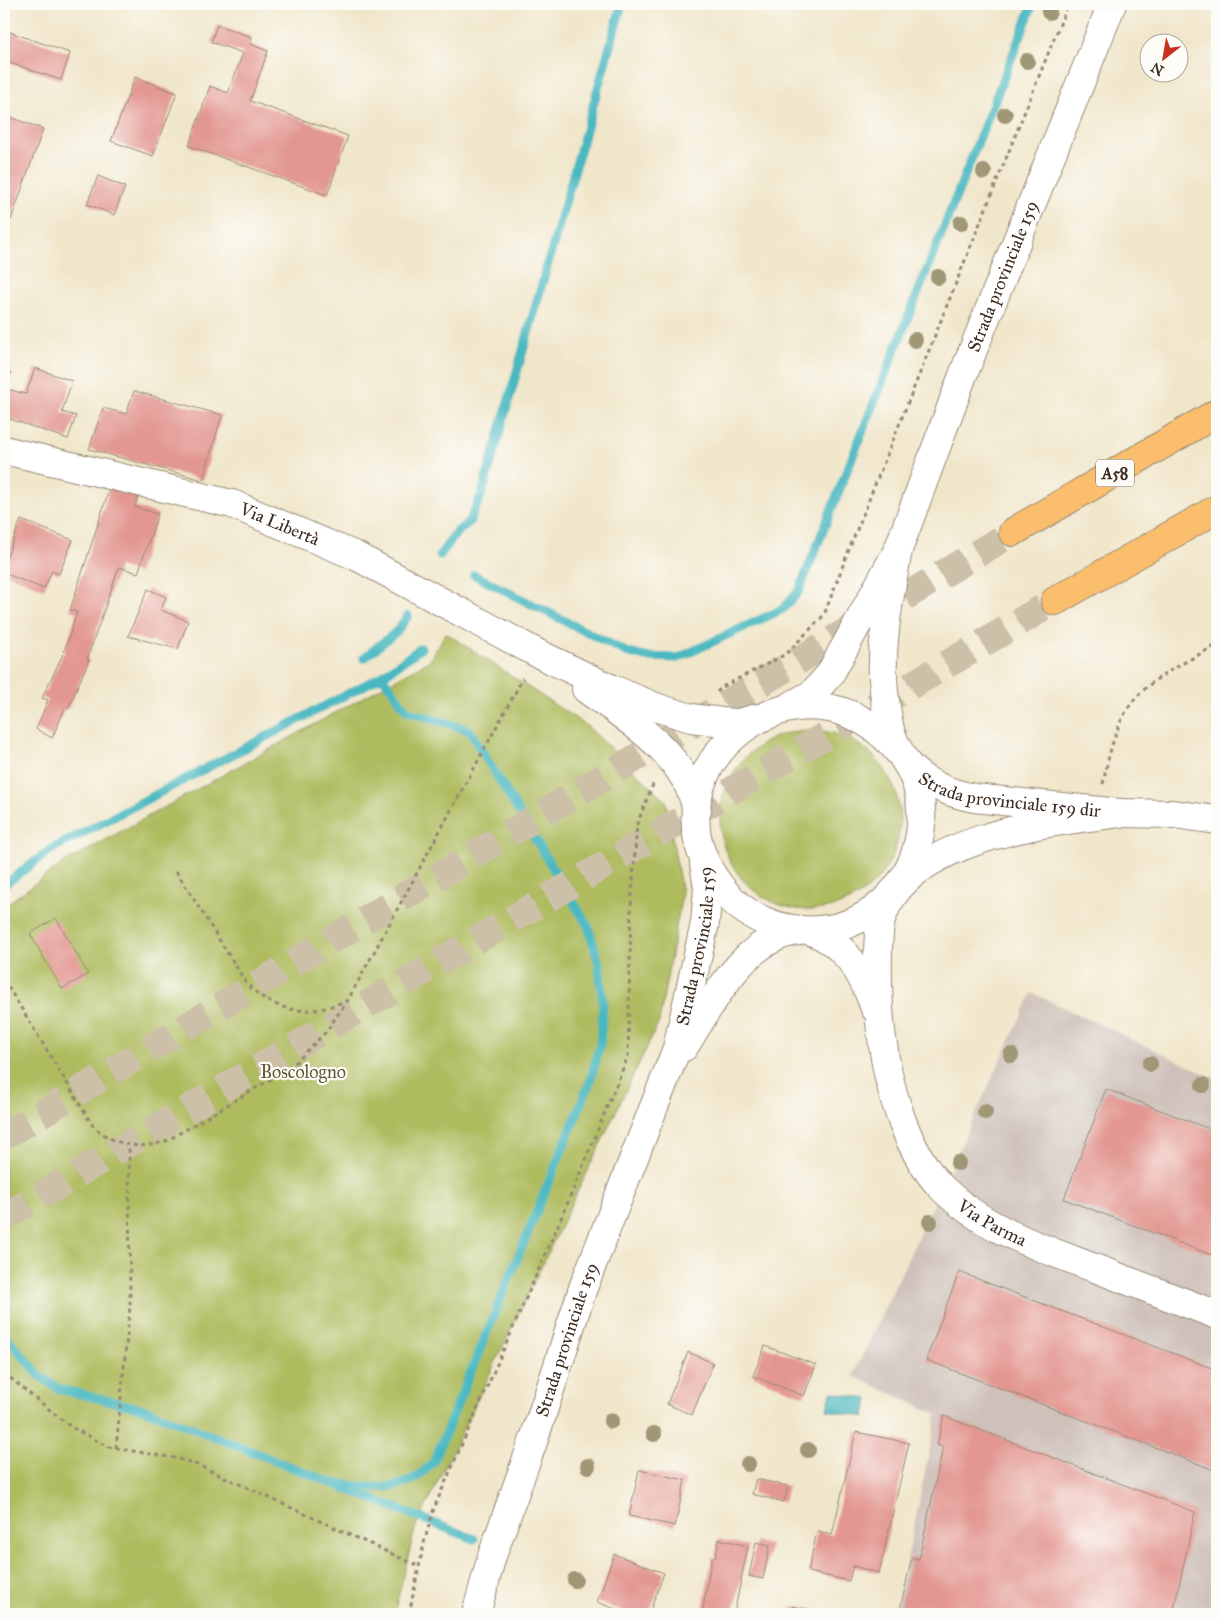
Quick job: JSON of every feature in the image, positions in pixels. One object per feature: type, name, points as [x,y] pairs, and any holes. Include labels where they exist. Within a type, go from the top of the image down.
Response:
[{"type":"highway","name":"A58","points":[[1013,532],[1217,414]]},
{"type":"highway","points":[[1056,601],[1217,509]]},
{"type":"street","name":"Strada provinciale 159","points":[[476,1614],[492,1556],[534,1438],[578,1302],[670,1069],[686,1010],[705,923],[708,888],[697,829],[701,785],[715,757],[736,733],[771,713],[812,694],[830,674],[898,550],[963,375],[1112,4]]},
{"type":"street","name":"Via Libertà","points":[[4,450],[232,504],[356,556],[537,653]]},
{"type":"street","name":"Strada provinciale 159","points":[[670,1069],[742,962],[772,938],[787,932],[834,928],[857,920],[883,903],[897,888],[913,862],[921,831],[920,800],[916,784],[890,730],[883,671],[885,636],[898,550]]},
{"type":"street","points":[[537,653],[610,688],[691,718],[738,723],[771,713]]},
{"type":"street","points":[[537,653],[662,748],[685,775],[693,793],[697,813]]},
{"type":"street","name":"Strada provinciale 159","points":[[771,713],[818,707],[846,713],[878,730],[904,759]]},
{"type":"street","name":"Strada provinciale 159 dir","points":[[904,759],[925,780],[962,796],[1109,812],[1173,814],[1217,820]]},
{"type":"street","name":"Strada provinciale 159 dir","points":[[897,888],[930,861],[958,847],[1034,827],[1109,812]]},
{"type":"street","name":"Strada provinciale 159","points":[[702,852],[716,882],[738,905],[768,923],[807,930]]},
{"type":"street","points":[[879,1019],[880,926],[897,888]]},
{"type":"street","points":[[807,930],[828,938],[849,958],[869,992],[879,1019]]},
{"type":"street","name":"Via Parma","points":[[879,1019],[885,1062],[894,1098],[924,1164],[943,1188],[995,1227],[1026,1242],[1217,1315]]},
{"type":"path","points":[[1109,812],[1110,746],[1118,724],[1130,704],[1147,685],[1169,670],[1217,645]]},
{"type":"path","points":[[4,980],[86,1118],[109,1139],[129,1145],[149,1146],[168,1140],[284,1071],[325,1034],[348,1000],[537,653]]},
{"type":"path","points":[[176,871],[255,992],[273,1004],[305,1012],[326,1009],[348,1000]]},
{"type":"path","points":[[116,1448],[130,1306],[129,1145]]},
{"type":"path","points":[[4,1373],[71,1427],[108,1447],[175,1458],[198,1466],[418,1566]]},
{"type":"path","points":[[409,1614],[418,1566],[434,1508]]},
{"type":"shaded area","points":[[1032,993],[1217,1079],[1217,1614],[896,1614],[937,1414],[853,1376]]},
{"type":"green space","name":"Boscologno","points":[[446,633],[587,726],[666,801],[682,894],[659,1022],[415,1529],[394,1614],[4,1614],[4,906],[62,864],[429,661]]},
{"type":"green space","points":[[810,730],[844,737],[860,745],[879,763],[885,770],[896,794],[900,820],[893,854],[885,870],[867,889],[860,895],[836,906],[810,910],[776,903],[760,895],[741,877],[735,870],[724,846],[720,820],[727,786],[735,770],[753,751],[760,745],[784,734]]},
{"type":"water","points":[[831,1392],[868,1399],[865,1417],[827,1410]]},
{"type":"building","points":[[217,25],[252,37],[250,44],[268,51],[250,101],[348,136],[327,195],[189,146],[210,86],[228,93],[243,53],[211,42]]},
{"type":"building","points":[[4,30],[70,53],[61,80],[4,61]]},
{"type":"building","points":[[135,77],[177,93],[153,156],[111,141]]},
{"type":"building","points":[[4,115],[43,129],[11,220],[4,218]]},
{"type":"building","points":[[98,176],[125,187],[114,215],[87,204]]},
{"type":"building","points":[[35,368],[72,381],[62,412],[76,416],[68,439],[4,417],[4,371],[11,373],[6,389],[26,394]]},
{"type":"building","points":[[134,391],[222,415],[203,480],[89,449],[103,408],[126,414]]},
{"type":"building","points":[[112,481],[140,490],[135,507],[158,514],[138,573],[119,567],[87,659],[89,660],[68,709],[65,708],[52,738],[36,729],[48,700],[42,698],[64,652],[77,612],[70,610]]},
{"type":"building","points":[[21,520],[73,540],[59,574],[52,571],[44,589],[4,573],[4,564]]},
{"type":"building","points":[[148,589],[166,597],[161,610],[188,621],[178,649],[128,636]]},
{"type":"building","points":[[56,918],[88,974],[62,989],[30,934]]},
{"type":"building","points":[[1106,1089],[1217,1132],[1217,1257],[1064,1199]]},
{"type":"building","points":[[959,1272],[1217,1370],[1217,1471],[926,1360]]},
{"type":"building","points":[[765,1346],[816,1365],[804,1396],[753,1376]]},
{"type":"building","points":[[688,1352],[713,1363],[692,1415],[667,1404]]},
{"type":"building","points":[[944,1416],[1195,1512],[1173,1614],[899,1614],[912,1557],[919,1559],[943,1447],[937,1445]]},
{"type":"building","points":[[856,1432],[909,1443],[879,1573],[853,1566],[849,1581],[808,1572],[817,1531],[832,1535]]},
{"type":"building","points":[[639,1470],[685,1480],[675,1526],[629,1516]]},
{"type":"building","points":[[756,1479],[788,1486],[784,1502],[752,1494]]},
{"type":"building","points":[[719,1539],[748,1546],[734,1614],[702,1614],[712,1557],[715,1558]]},
{"type":"building","points":[[756,1542],[770,1545],[763,1579],[749,1576]]},
{"type":"building","points":[[614,1554],[664,1573],[649,1614],[629,1614],[597,1602]]},
{"type":"building","points":[[792,1606],[827,1613],[790,1614]]},
{"type":"waterway","points":[[440,555],[457,532],[469,522],[482,494],[622,4]]},
{"type":"waterway","points":[[474,575],[626,652],[645,657],[678,658],[783,609],[799,591],[1033,4]]},
{"type":"waterway","points":[[364,658],[397,631],[408,616]]},
{"type":"waterway","points":[[4,885],[52,849],[382,676],[421,648]]},
{"type":"waterway","points":[[331,1483],[374,1487],[399,1485],[423,1472],[434,1461],[590,1082],[600,1044],[603,1004],[599,964],[588,926],[469,730],[407,711],[382,676]]},
{"type":"waterway","points":[[4,1334],[40,1376],[59,1389],[144,1409],[474,1539]]},
{"type":"tunnel","points":[[4,1136],[1013,532]]},
{"type":"tunnel","points":[[4,1217],[1055,601]]}]
